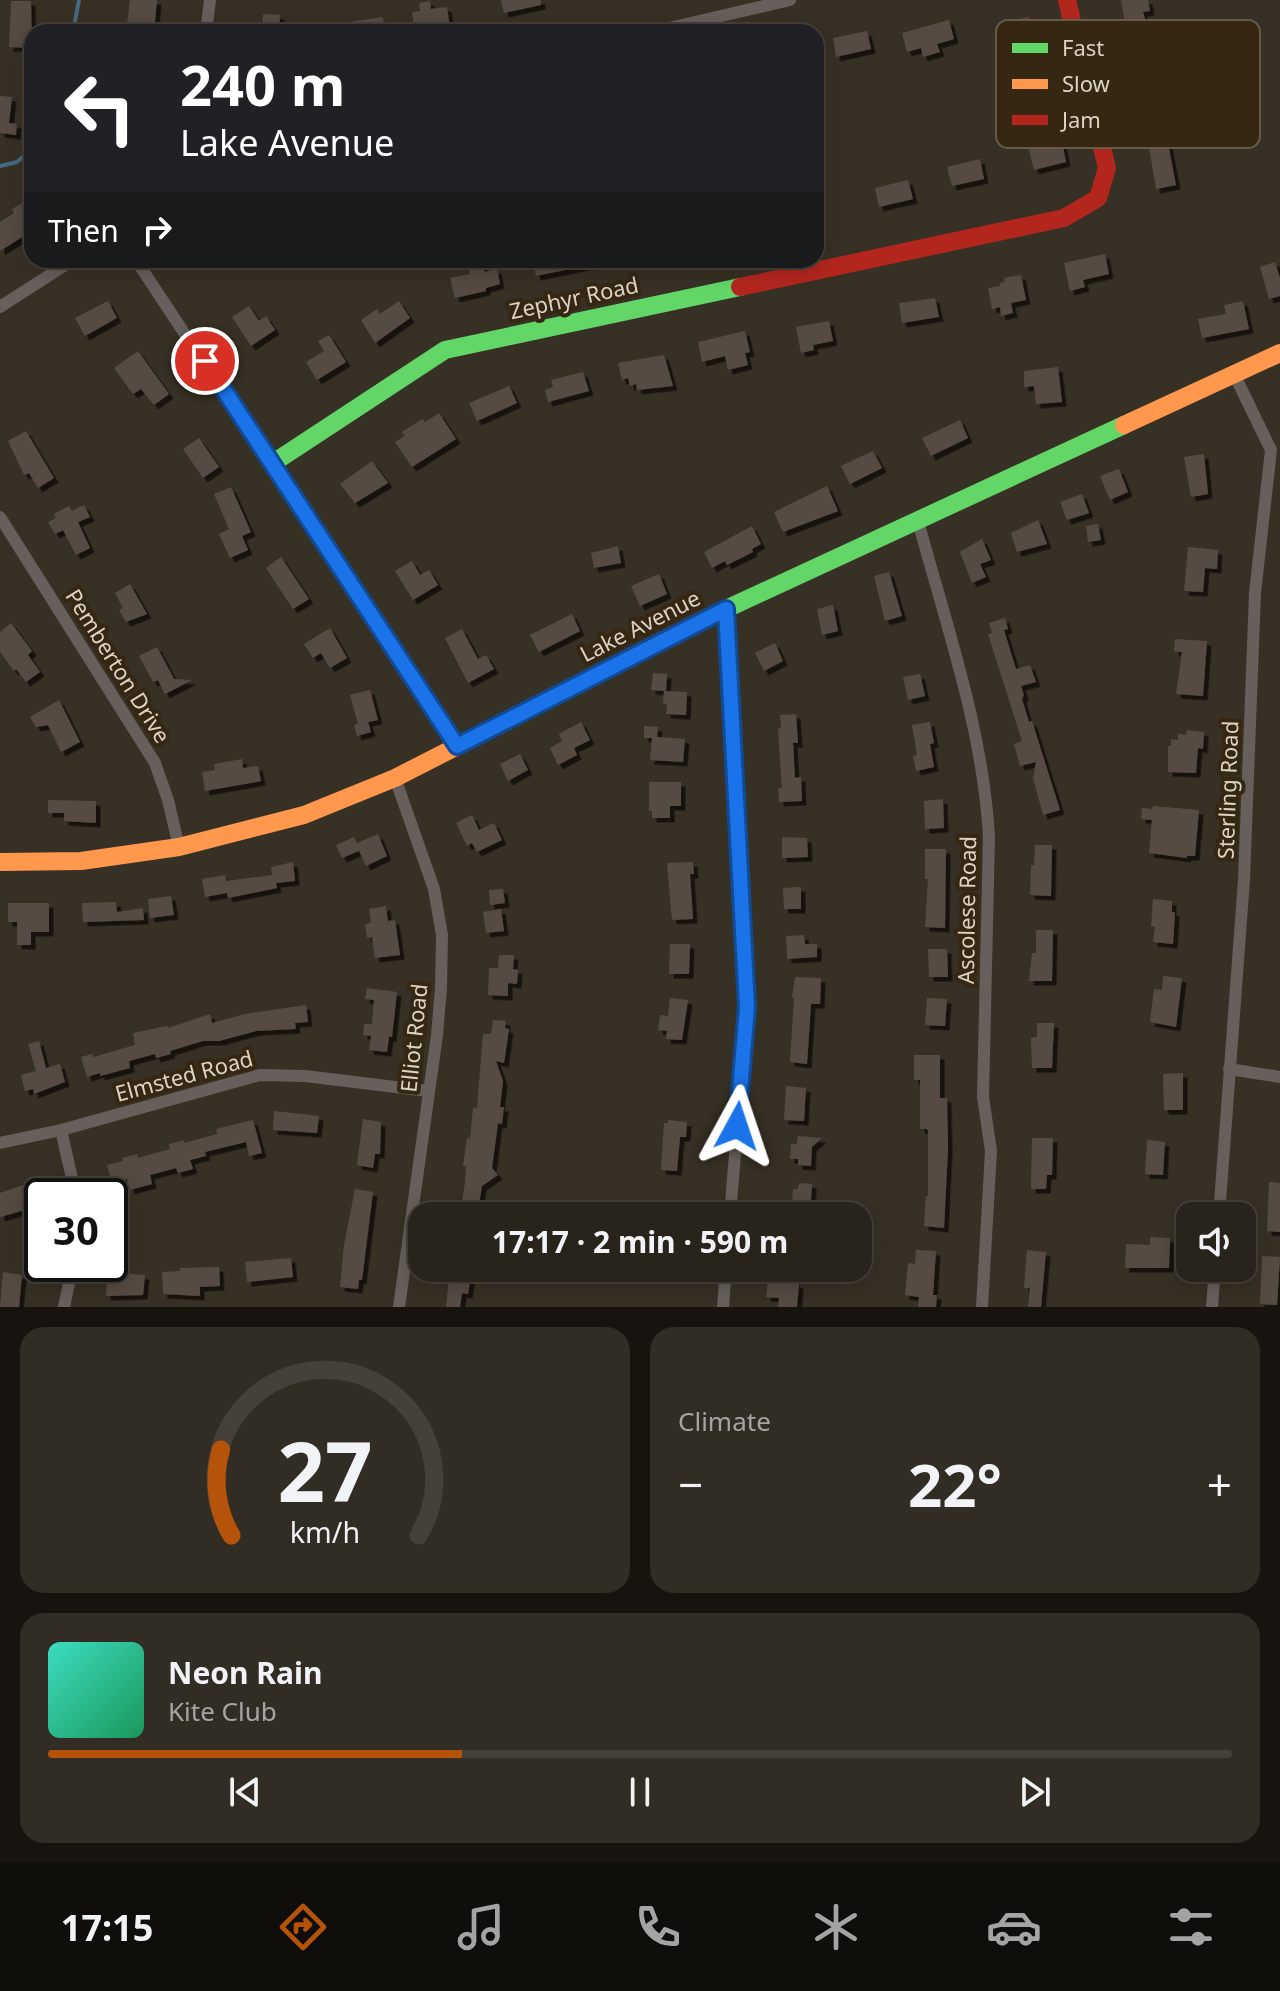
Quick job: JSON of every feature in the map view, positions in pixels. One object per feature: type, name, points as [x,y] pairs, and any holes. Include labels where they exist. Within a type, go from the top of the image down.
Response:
[{"type":"street","points":[[207,24],[210,0]]},
{"type":"street","points":[[686,24],[790,0]]},
{"type":"street","name":"Zephyr Road","points":[[1067,0],[1072,20]]},
{"type":"street","name":"Zephyr Road","points":[[273,463],[445,350],[1064,218],[1098,198],[1107,168],[1102,148]]},
{"type":"street","points":[[0,307],[61,268]]},
{"type":"street","points":[[141,268],[457,746]]},
{"type":"street","name":"Lake Avenue","points":[[0,862],[81,861],[179,847],[304,815],[395,778],[726,609],[1280,353]]},
{"type":"street","name":"Sterling Road","points":[[1220,1202],[1244,880],[1255,593],[1271,450],[1234,374]]},
{"type":"street","name":"Pemberton Drive","points":[[0,517],[155,763],[179,847]]},
{"type":"street","name":"Ascolese Road","points":[[918,521],[982,759],[988,811],[983,1097],[991,1151],[982,1307]]},
{"type":"street","points":[[726,609],[747,1007],[731,1202]]},
{"type":"street","name":"Elliot Road","points":[[395,778],[434,889],[442,935],[441,988],[399,1307]]},
{"type":"street","points":[[1229,1069],[1280,1077]]},
{"type":"street","name":"Elmsted Road","points":[[0,1143],[61,1130],[260,1075],[305,1076],[428,1091]]},
{"type":"street","points":[[61,1130],[72,1178]]},
{"type":"street","points":[[64,1307],[69,1282]]},
{"type":"street","points":[[723,1307],[725,1282]]},
{"type":"street","points":[[1212,1307],[1214,1282]]},
{"type":"building","points":[[130,0],[157,0],[155,24],[127,24]]},
{"type":"building","points":[[501,0],[541,0],[541,5],[504,13]]},
{"type":"building","points":[[1121,0],[1148,0],[1150,11],[1143,12],[1145,19],[1124,20]]},
{"type":"building","points":[[11,1],[31,1],[31,24],[24,24],[24,48],[9,47]]},
{"type":"building","points":[[430,1],[431,9],[447,7],[450,24],[414,24],[412,12],[420,11],[419,3]]},
{"type":"building","points":[[263,14],[280,15],[279,24],[262,24]]},
{"type":"building","points":[[383,17],[384,24],[335,24]]},
{"type":"building","points":[[949,20],[954,39],[937,44],[940,52],[923,57],[921,48],[907,52],[902,33]]},
{"type":"building","points":[[867,31],[871,49],[836,57],[833,38]]},
{"type":"building","points":[[0,96],[12,97],[9,123],[17,124],[16,135],[0,133]]},
{"type":"building","points":[[1028,148],[1063,148],[1066,162],[1034,170]]},
{"type":"building","points":[[1149,148],[1169,148],[1176,185],[1156,189]]},
{"type":"building","points":[[980,159],[984,179],[952,186],[947,167]]},
{"type":"building","points":[[908,180],[913,199],[879,207],[875,188]]},
{"type":"building","points":[[24,202],[24,236],[0,251],[0,222],[14,213],[12,209]]},
{"type":"building","points":[[1105,254],[1109,274],[1083,280],[1085,287],[1070,291],[1064,263]]},
{"type":"building","points":[[1275,262],[1280,278],[1280,296],[1269,299],[1260,267]]},
{"type":"building","points":[[469,268],[484,268],[485,272],[497,269],[500,284],[486,288],[486,291],[455,298],[450,278],[470,274]]},
{"type":"building","points":[[534,268],[575,268],[536,276]]},
{"type":"building","points":[[1021,275],[1026,300],[1011,303],[1013,313],[1001,316],[1000,307],[992,309],[988,288],[1000,286],[1005,282],[1004,278]]},
{"type":"building","points":[[935,298],[939,317],[902,323],[899,303]]},
{"type":"building","points":[[108,301],[117,318],[85,336],[75,318]]},
{"type":"building","points":[[399,301],[410,318],[375,343],[361,320],[377,309],[380,314]]},
{"type":"building","points":[[1243,301],[1249,329],[1202,338],[1198,319],[1226,314],[1224,305]]},
{"type":"building","points":[[249,306],[259,321],[266,316],[275,330],[251,346],[232,317]]},
{"type":"building","points":[[829,321],[833,341],[813,345],[814,350],[801,353],[796,327]]},
{"type":"building","points":[[745,331],[750,352],[745,353],[748,365],[728,370],[725,356],[702,362],[698,342]]},
{"type":"building","points":[[329,335],[346,362],[317,380],[306,362],[324,351],[318,341]]},
{"type":"building","points":[[138,351],[169,394],[154,405],[141,389],[133,394],[114,368]]},
{"type":"building","points":[[664,355],[673,386],[637,390],[636,384],[630,386],[628,378],[622,380],[618,363]]},
{"type":"building","points":[[1058,367],[1062,402],[1036,404],[1034,386],[1024,387],[1024,371]]},
{"type":"building","points":[[583,372],[589,391],[548,402],[545,390],[553,387],[551,380]]},
{"type":"building","points":[[509,386],[517,403],[477,421],[469,403]]},
{"type":"building","points":[[439,413],[456,439],[412,467],[395,442],[405,436],[402,432],[422,419],[425,422]]},
{"type":"building","points":[[960,420],[968,438],[931,456],[922,438]]},
{"type":"building","points":[[26,431],[54,478],[38,488],[29,473],[24,475],[8,441]]},
{"type":"building","points":[[199,438],[219,467],[203,478],[183,449]]},
{"type":"building","points":[[873,451],[882,468],[850,484],[841,466]]},
{"type":"building","points":[[1204,454],[1208,494],[1191,497],[1184,457]]},
{"type":"building","points":[[372,461],[388,483],[355,503],[340,484]]},
{"type":"building","points":[[1119,469],[1128,492],[1110,500],[1100,476]]},
{"type":"building","points":[[827,486],[838,511],[783,532],[774,512]]},
{"type":"building","points":[[231,487],[251,532],[242,536],[248,550],[230,558],[219,534],[229,529],[214,494]]},
{"type":"building","points":[[1082,494],[1089,513],[1067,520],[1060,502]]},
{"type":"building","points":[[84,505],[90,517],[78,522],[90,548],[76,555],[63,530],[55,534],[48,522],[56,518],[54,514],[69,506],[72,511]]},
{"type":"building","points":[[1038,520],[1047,544],[1017,552],[1011,533]]},
{"type":"building","points":[[1098,524],[1101,540],[1088,542],[1086,526]]},
{"type":"building","points":[[752,526],[761,544],[752,549],[753,552],[727,565],[725,561],[712,568],[704,552]]},
{"type":"building","points":[[982,539],[991,560],[980,564],[986,577],[972,583],[960,552]]},
{"type":"building","points":[[618,546],[621,563],[594,568],[591,553]]},
{"type":"building","points":[[1188,547],[1218,550],[1217,569],[1205,568],[1203,592],[1184,591]]},
{"type":"building","points":[[281,557],[309,599],[293,609],[266,568]]},
{"type":"building","points":[[412,561],[420,575],[429,570],[438,585],[413,600],[395,571]]},
{"type":"building","points":[[889,572],[902,616],[885,621],[874,576]]},
{"type":"building","points":[[659,574],[667,594],[640,606],[631,586]]},
{"type":"building","points":[[130,584],[147,614],[126,622],[115,593]]},
{"type":"building","points":[[833,605],[838,631],[822,635],[817,609]]},
{"type":"building","points":[[572,614],[580,631],[539,652],[530,635]]},
{"type":"building","points":[[1005,618],[1008,629],[1004,630],[1016,669],[1030,665],[1036,682],[1021,686],[1022,699],[1060,810],[1043,815],[1033,778],[1036,762],[1020,766],[1014,744],[1022,741],[988,634],[992,633],[989,623]]},
{"type":"building","points":[[11,623],[32,651],[28,655],[40,672],[26,682],[0,652],[0,632]]},
{"type":"building","points":[[330,628],[347,658],[330,668],[321,653],[313,658],[304,644]]},
{"type":"building","points":[[462,629],[478,659],[486,655],[494,669],[468,683],[445,638]]},
{"type":"building","points":[[1175,639],[1207,641],[1203,696],[1176,694],[1182,652],[1174,651]]},
{"type":"building","points":[[775,643],[783,661],[764,671],[755,653]]},
{"type":"building","points":[[157,647],[174,679],[192,680],[165,694],[158,680],[153,682],[139,656]]},
{"type":"building","points":[[653,673],[667,674],[666,691],[687,692],[686,715],[666,714],[664,691],[651,690]]},
{"type":"building","points":[[920,674],[925,696],[908,700],[903,677]]},
{"type":"building","points":[[370,690],[378,720],[368,722],[371,732],[357,736],[354,725],[358,724],[350,695]]},
{"type":"building","points":[[59,700],[80,742],[61,752],[48,725],[36,727],[30,717]]},
{"type":"building","points":[[796,714],[798,743],[793,743],[795,778],[801,777],[802,801],[779,802],[778,788],[782,788],[780,715]]},
{"type":"building","points":[[581,722],[590,740],[574,748],[577,755],[558,765],[550,748],[562,741],[559,734]]},
{"type":"building","points":[[930,722],[934,767],[916,771],[912,725]]},
{"type":"building","points":[[644,726],[658,727],[657,737],[685,739],[683,762],[650,760],[652,738],[644,738]]},
{"type":"building","points":[[1187,730],[1204,732],[1203,749],[1198,748],[1196,773],[1168,772],[1171,739],[1178,740],[1178,734],[1186,735]]},
{"type":"building","points":[[520,754],[528,770],[508,781],[500,764]]},
{"type":"building","points":[[242,759],[243,768],[258,766],[261,781],[205,791],[202,772],[215,770],[214,764]]},
{"type":"building","points":[[649,782],[681,782],[681,806],[670,806],[670,818],[652,818],[652,811],[649,811]]},
{"type":"building","points":[[943,799],[944,828],[925,829],[924,801]]},
{"type":"building","points":[[48,800],[96,801],[96,823],[64,821],[64,813],[48,813]]},
{"type":"building","points":[[1153,806],[1199,810],[1195,856],[1187,858],[1149,853],[1152,820],[1141,819],[1142,808],[1153,809]]},
{"type":"building","points":[[472,815],[479,830],[494,823],[502,840],[477,852],[472,843],[467,846],[456,823]]},
{"type":"building","points":[[378,834],[387,856],[366,866],[359,851],[342,858],[336,845],[354,837],[357,843]]},
{"type":"building","points":[[782,837],[807,838],[808,857],[782,858]]},
{"type":"building","points":[[1035,845],[1052,845],[1051,896],[1030,895]]},
{"type":"building","points":[[925,849],[946,849],[945,928],[925,927],[928,879],[925,879]]},
{"type":"building","points":[[293,862],[295,881],[276,883],[277,888],[228,898],[227,893],[205,897],[202,879],[225,875],[226,881],[272,875],[271,867]]},
{"type":"building","points":[[693,862],[694,874],[690,874],[693,919],[672,920],[667,863]]},
{"type":"building","points":[[801,887],[801,909],[784,909],[783,888]]},
{"type":"building","points":[[503,889],[505,903],[490,905],[489,890]]},
{"type":"building","points":[[171,896],[174,915],[150,918],[148,899]]},
{"type":"building","points":[[1153,899],[1172,901],[1172,912],[1175,912],[1173,944],[1153,942]]},
{"type":"building","points":[[116,902],[117,912],[143,908],[144,920],[83,922],[82,903]]},
{"type":"building","points":[[8,903],[49,903],[49,932],[31,932],[31,945],[17,945],[17,922],[8,922]]},
{"type":"building","points":[[386,906],[388,921],[395,920],[400,955],[375,958],[372,937],[367,938],[365,924],[371,923],[369,909]]},
{"type":"building","points":[[501,909],[504,931],[486,933],[483,912]]},
{"type":"building","points":[[1036,930],[1053,930],[1052,981],[1029,981],[1032,953],[1036,953]]},
{"type":"building","points":[[804,935],[805,944],[817,944],[817,957],[787,959],[786,936]]},
{"type":"building","points":[[670,944],[690,944],[689,974],[669,974]]},
{"type":"building","points":[[928,949],[947,949],[948,977],[929,977]]},
{"type":"building","points":[[499,955],[514,955],[513,969],[518,970],[517,984],[508,983],[508,996],[488,995],[489,968],[498,968]]},
{"type":"building","points":[[1163,976],[1182,978],[1176,1027],[1150,1022],[1154,989],[1162,990]]},
{"type":"building","points":[[795,977],[821,978],[820,1004],[811,1004],[807,1064],[790,1062]]},
{"type":"building","points":[[367,988],[397,992],[392,1037],[389,1037],[387,1052],[369,1050],[371,1036],[363,1035],[364,1024],[372,1024],[374,1000],[365,999]]},
{"type":"building","points":[[670,998],[688,1000],[682,1040],[666,1039],[667,1031],[658,1030],[660,1015],[668,1016]]},
{"type":"building","points":[[927,998],[947,999],[945,1026],[925,1025]]},
{"type":"building","points":[[306,1005],[308,1022],[295,1023],[296,1029],[256,1031],[219,1041],[203,1041],[170,1051],[171,1054],[156,1058],[155,1054],[129,1061],[130,1068],[100,1076],[100,1073],[87,1077],[81,1057],[92,1054],[93,1057],[135,1045],[133,1033],[168,1028],[210,1014],[212,1023],[245,1014]]},
{"type":"building","points":[[493,1020],[506,1021],[505,1028],[509,1029],[504,1063],[496,1061],[503,1081],[500,1107],[504,1107],[502,1124],[498,1123],[492,1168],[498,1175],[482,1186],[479,1202],[462,1202],[466,1166],[463,1166],[473,1108],[477,1108],[483,1034],[491,1034]]},
{"type":"building","points":[[1037,1023],[1054,1023],[1052,1068],[1032,1068],[1031,1038],[1037,1037]]},
{"type":"building","points":[[39,1041],[46,1068],[60,1064],[65,1082],[34,1094],[33,1089],[25,1091],[21,1075],[36,1071],[28,1044]]},
{"type":"building","points":[[914,1055],[940,1055],[940,1098],[947,1098],[944,1228],[924,1226],[928,1196],[928,1131],[920,1129],[920,1080],[914,1080]]},
{"type":"building","points":[[1183,1073],[1183,1110],[1164,1110],[1163,1074]]},
{"type":"building","points":[[786,1086],[806,1088],[804,1121],[784,1120]]},
{"type":"building","points":[[274,1111],[319,1116],[317,1133],[273,1130]]},
{"type":"building","points":[[363,1119],[381,1122],[380,1154],[375,1154],[373,1168],[357,1165]]},
{"type":"building","points":[[253,1120],[262,1153],[249,1156],[246,1142],[205,1152],[206,1156],[190,1160],[193,1169],[178,1173],[176,1168],[150,1175],[152,1184],[130,1190],[128,1178],[111,1178],[107,1165],[123,1161],[122,1158],[137,1154],[138,1158],[170,1149],[169,1144],[217,1134],[216,1129]]},
{"type":"building","points":[[668,1120],[687,1122],[686,1137],[680,1137],[677,1171],[661,1170],[664,1123]]},
{"type":"building","points":[[798,1136],[822,1138],[812,1147],[811,1166],[798,1165],[798,1159],[790,1159],[791,1144],[797,1144]]},
{"type":"building","points":[[1032,1138],[1053,1138],[1052,1175],[1047,1175],[1046,1189],[1031,1189]]},
{"type":"building","points":[[1147,1140],[1165,1142],[1163,1175],[1145,1174]]},
{"type":"building","points":[[1269,1182],[1280,1183],[1280,1232],[1267,1231]]},
{"type":"building","points":[[799,1183],[812,1184],[811,1202],[792,1202],[793,1189],[798,1189]]},
{"type":"building","points":[[24,1185],[24,1210],[0,1217],[0,1193]]},
{"type":"building","points":[[355,1189],[373,1192],[362,1280],[359,1280],[358,1289],[340,1287],[344,1245]]},
{"type":"building","points":[[1150,1237],[1170,1238],[1169,1268],[1125,1268],[1126,1244],[1150,1245]]},
{"type":"building","points":[[916,1250],[936,1251],[933,1295],[937,1295],[936,1307],[918,1307],[919,1297],[905,1295],[908,1263],[915,1264]]},
{"type":"building","points":[[1027,1250],[1046,1252],[1041,1307],[1028,1307],[1030,1288],[1024,1288]]},
{"type":"building","points":[[1262,1256],[1280,1257],[1277,1305],[1260,1304]]},
{"type":"building","points":[[291,1258],[293,1277],[247,1282],[245,1262]]},
{"type":"building","points":[[219,1267],[220,1286],[200,1287],[200,1296],[163,1294],[162,1272],[180,1271],[180,1268]]},
{"type":"building","points":[[3,1272],[22,1275],[19,1307],[0,1307]]},
{"type":"building","points":[[128,1274],[145,1275],[143,1295],[106,1296],[107,1282],[128,1282]]},
{"type":"building","points":[[449,1282],[470,1282],[468,1294],[462,1293],[460,1307],[446,1307]]},
{"type":"building","points":[[768,1282],[799,1284],[797,1307],[778,1307],[779,1298],[766,1297]]},
{"type":"waterway","points":[[74,24],[79,0]]},
{"type":"waterway","points":[[0,166],[17,162],[24,156]]},
{"type":"traffic: fast","points":[[273,463],[445,350],[740,287]]},
{"type":"traffic: fast","points":[[532,708],[726,609],[1124,425]]},
{"type":"traffic: slow","points":[[1124,425],[1280,353]]},
{"type":"traffic: slow","points":[[0,862],[81,861],[179,847],[304,815],[395,778],[532,708]]},
{"type":"traffic: jam","points":[[1067,0],[1072,20]]},
{"type":"traffic: jam","points":[[740,287],[1064,218],[1098,198],[1107,168],[1102,148]]},
{"type":"route","points":[[205,361],[457,746],[726,609],[747,1007],[737,1126]]}]
